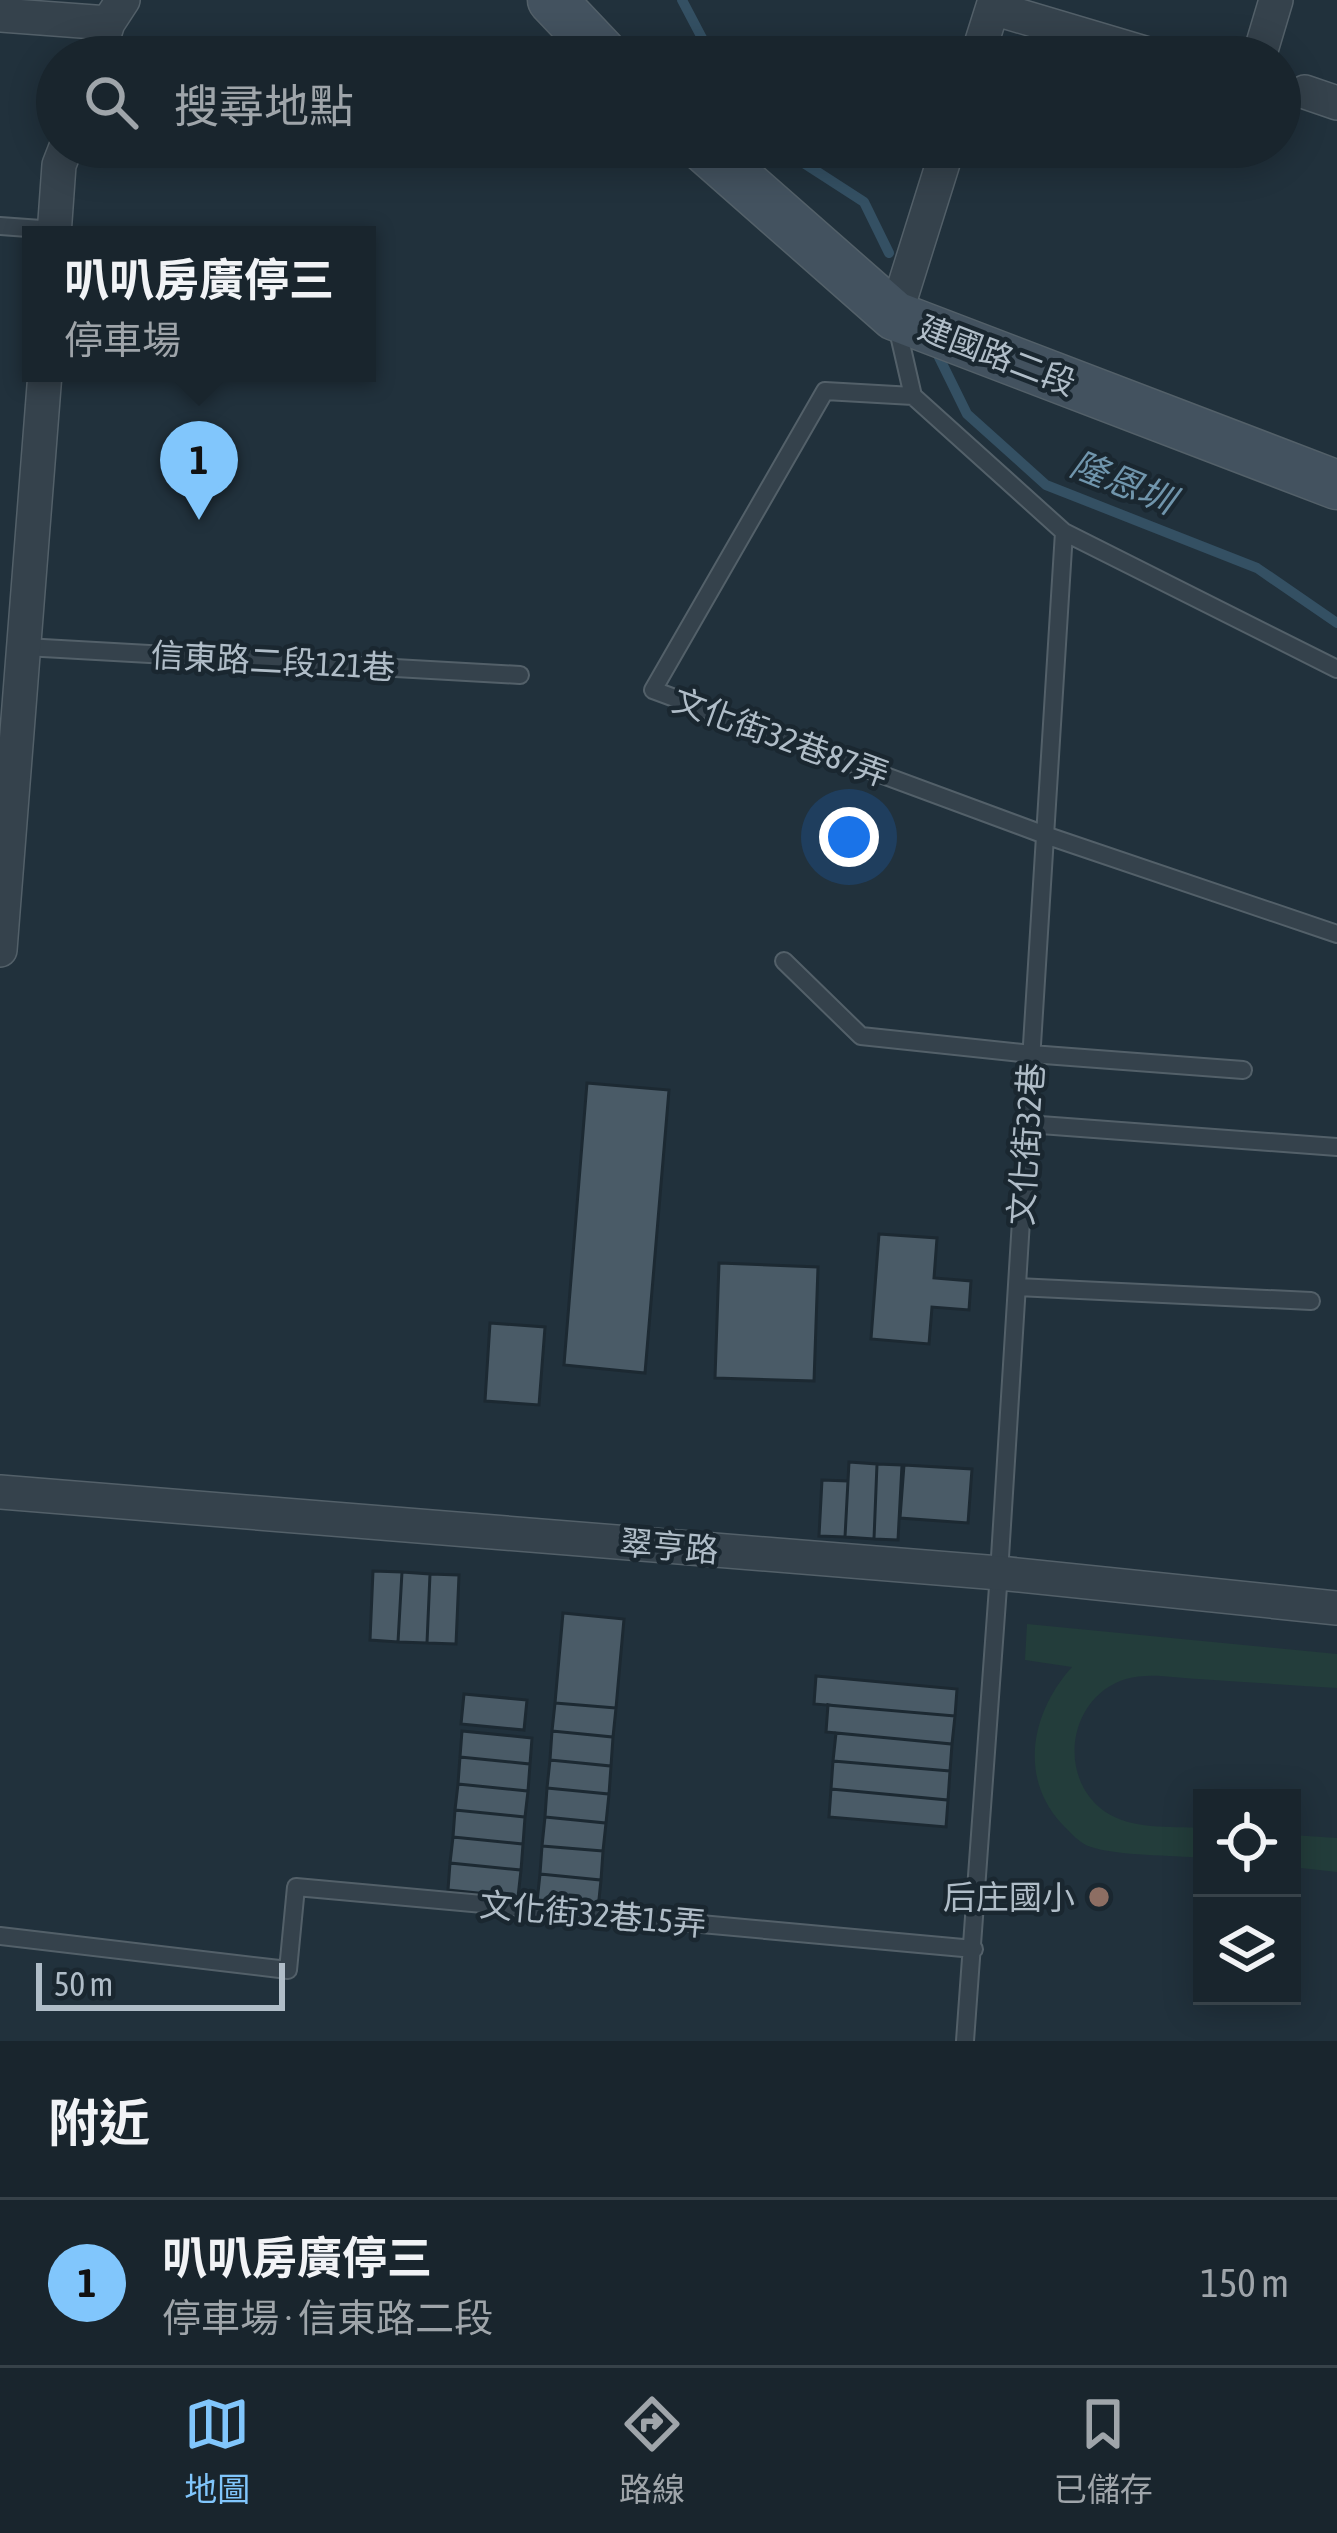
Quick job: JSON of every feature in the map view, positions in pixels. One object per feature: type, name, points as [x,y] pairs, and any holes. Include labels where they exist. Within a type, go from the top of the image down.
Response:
[{"type":"street","points":[[552,0],[586,36]]},
{"type":"street","points":[[1265,36],[1276,0]]},
{"type":"street","points":[[984,36],[994,4],[1093,36]]},
{"type":"street","points":[[0,15],[110,8]]},
{"type":"street","points":[[54,226],[59,168]]},
{"type":"street","name":"建國路二段","points":[[727,168],[895,316],[1337,485]]},
{"type":"street","points":[[895,316],[942,168]]},
{"type":"street","points":[[0,950],[13,646],[44,382]]},
{"type":"street","name":"翠亨路","points":[[0,1492],[1000,1573],[1337,1608]]},
{"type":"lane","points":[[895,316],[913,396],[1064,532],[1337,669]]},
{"type":"lane","name":"文化街32巷87弄","points":[[913,396],[825,391],[653,690],[1045,835]]},
{"type":"lane","name":"文化街32巷","points":[[965,2041],[1000,1573],[1064,532]]},
{"type":"lane","name":"信東路二段121巷","points":[[13,646],[520,675]]},
{"type":"lane","points":[[1045,835],[1337,934]]},
{"type":"lane","points":[[784,962],[861,1036],[1243,1070]]},
{"type":"lane","points":[[1027,1124],[1337,1147]]},
{"type":"lane","points":[[1017,1287],[1311,1301]]},
{"type":"lane","name":"文化街32巷15弄","points":[[0,1936],[288,1970],[296,1887],[974,1949]]},
{"type":"green space","points":[[1027,1624],[1337,1654],[1337,1688],[1153,1676],[1126,1679],[1107,1688],[1081,1719],[1076,1738],[1079,1778],[1089,1796],[1104,1811],[1126,1821],[1193,1828],[1193,1858],[1130,1854],[1083,1843],[1048,1805],[1035,1765],[1036,1744],[1048,1703],[1072,1667],[1025,1660]]},
{"type":"green space","points":[[1301,1836],[1337,1838],[1337,1872],[1301,1868]]},
{"type":"building","points":[[587,1083],[669,1090],[645,1373],[564,1365]]},
{"type":"building","points":[[879,1234],[937,1238],[934,1278],[971,1281],[969,1310],[932,1307],[929,1344],[871,1339]]},
{"type":"building","points":[[719,1263],[818,1267],[814,1381],[715,1378]]},
{"type":"building","points":[[490,1323],[545,1327],[539,1405],[485,1401]]},
{"type":"building","points":[[849,1462],[877,1464],[874,1539],[845,1537]]},
{"type":"building","points":[[877,1464],[902,1465],[898,1540],[874,1539]]},
{"type":"building","points":[[904,1465],[972,1469],[968,1523],[900,1518]]},
{"type":"building","points":[[822,1480],[848,1481],[845,1537],[819,1536]]},
{"type":"building","points":[[373,1571],[402,1572],[398,1642],[370,1640]]},
{"type":"building","points":[[402,1572],[430,1574],[427,1643],[398,1642]]},
{"type":"building","points":[[430,1574],[459,1575],[456,1644],[427,1643]]},
{"type":"building","points":[[563,1613],[624,1619],[616,1708],[555,1703]]},
{"type":"building","points":[[816,1676],[957,1689],[955,1716],[814,1704]]},
{"type":"building","points":[[464,1694],[527,1700],[524,1730],[461,1724]]},
{"type":"building","points":[[555,1703],[616,1708],[613,1737],[552,1731]]},
{"type":"building","points":[[828,1705],[955,1716],[952,1744],[826,1732]]},
{"type":"building","points":[[462,1731],[532,1738],[530,1764],[460,1757]]},
{"type":"building","points":[[552,1731],[613,1737],[611,1766],[550,1760]]},
{"type":"building","points":[[836,1733],[952,1744],[950,1771],[833,1761]]},
{"type":"building","points":[[460,1757],[530,1764],[528,1791],[458,1784]]},
{"type":"building","points":[[550,1760],[611,1766],[609,1794],[547,1788]]},
{"type":"building","points":[[833,1761],[950,1771],[948,1800],[831,1789]]},
{"type":"building","points":[[458,1784],[528,1791],[525,1817],[455,1810]]},
{"type":"building","points":[[547,1788],[609,1794],[606,1823],[545,1817]]},
{"type":"building","points":[[831,1789],[948,1800],[946,1827],[829,1817]]},
{"type":"building","points":[[455,1810],[525,1817],[523,1844],[453,1837]]},
{"type":"building","points":[[545,1817],[606,1823],[603,1851],[542,1846]]},
{"type":"building","points":[[453,1837],[523,1844],[521,1870],[450,1863]]},
{"type":"building","points":[[542,1846],[603,1851],[601,1880],[540,1874]]},
{"type":"building","points":[[450,1863],[521,1870],[518,1897],[448,1890]]},
{"type":"building","points":[[540,1874],[601,1880],[598,1909],[537,1902]]},
{"type":"waterway","name":"隆恩圳","points":[[682,0],[701,36]]},
{"type":"waterway","name":"隆恩圳","points":[[811,168],[864,202],[889,253]]},
{"type":"waterway","name":"隆恩圳","points":[[934,347],[967,414],[1046,485],[1257,568],[1337,623]]},
{"type":"place","name":"叭叭房廣停三","points":[[199,520]]},
{"type":"place","name":"后庄國小","points":[[1099,1897]]}]
